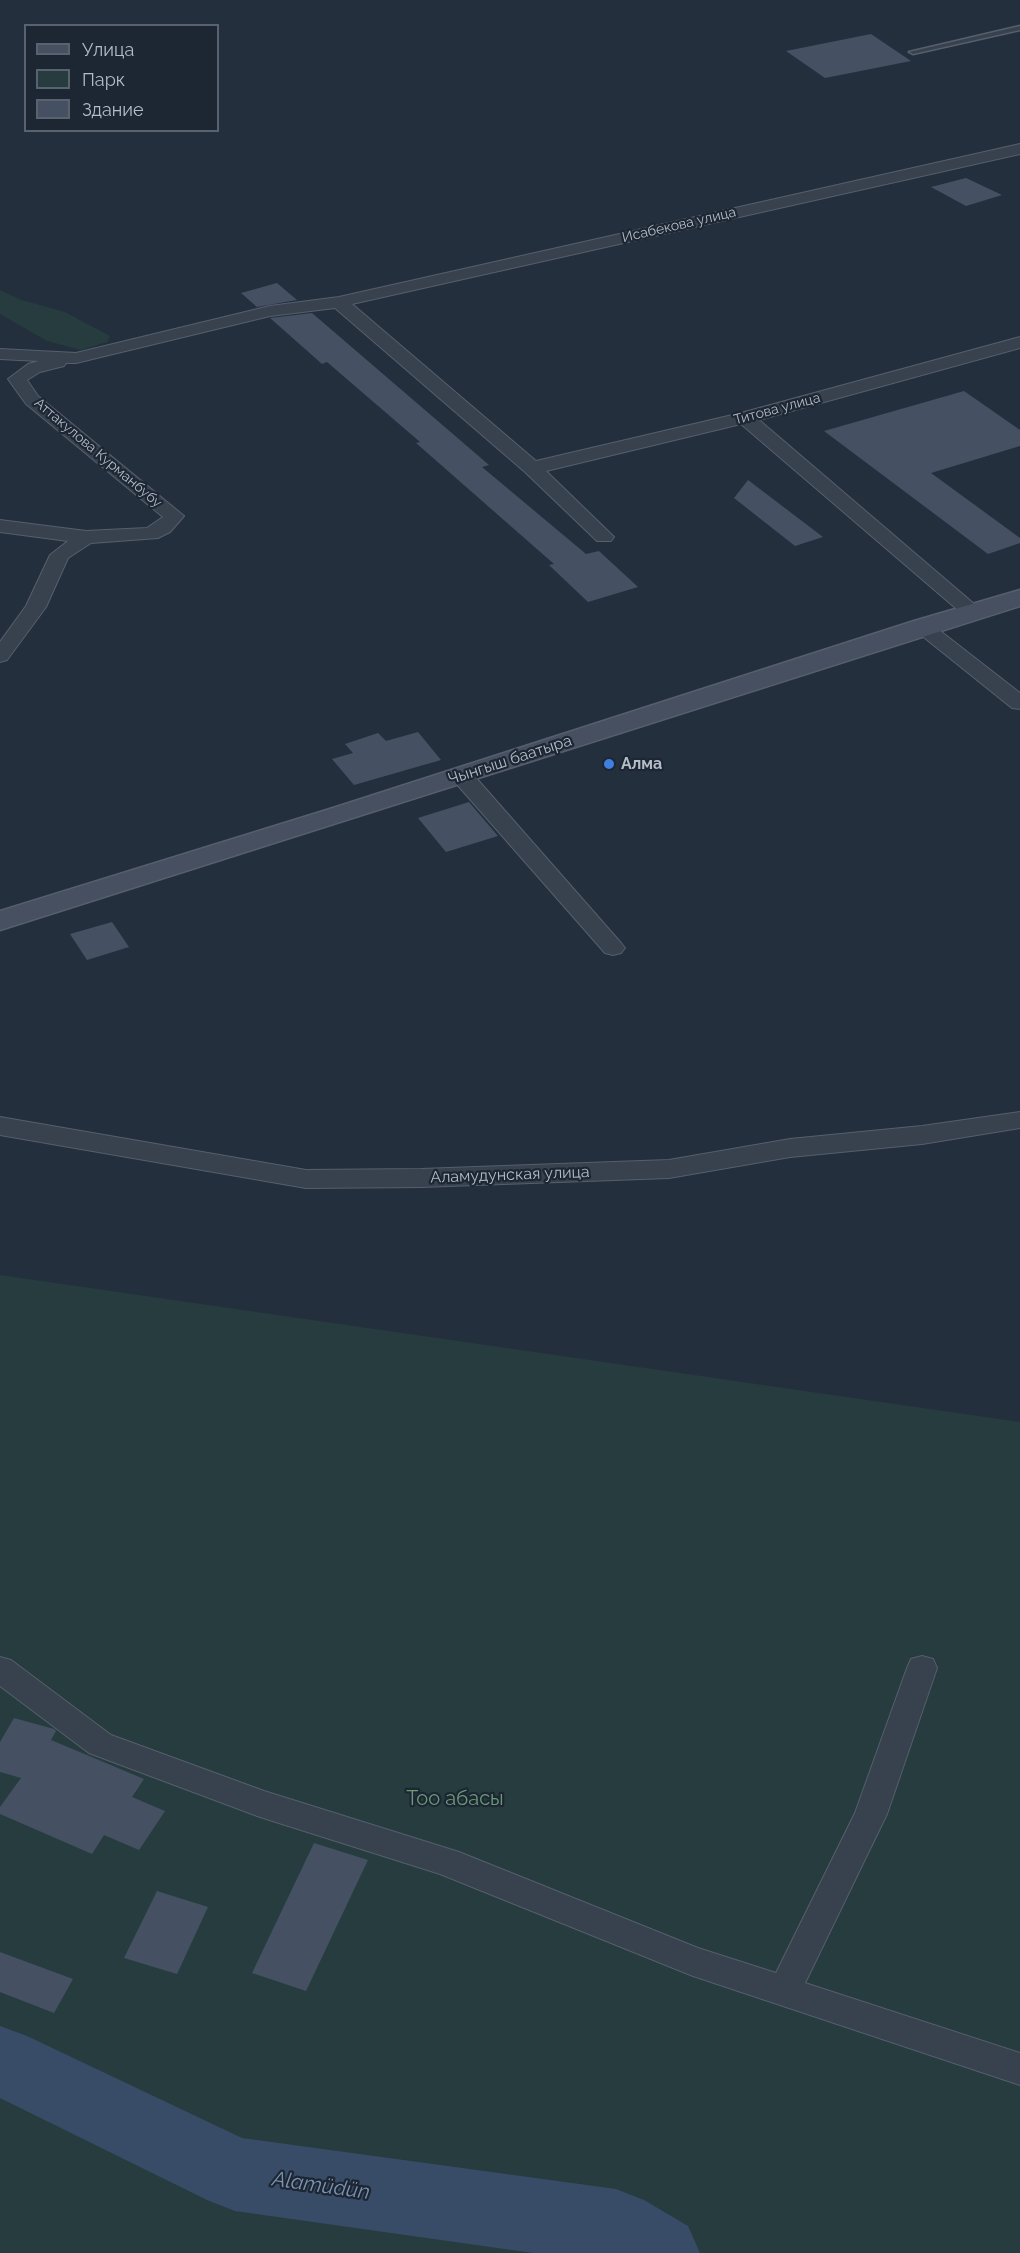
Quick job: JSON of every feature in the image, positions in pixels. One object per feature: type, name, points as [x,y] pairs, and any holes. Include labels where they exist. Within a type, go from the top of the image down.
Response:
[{"type":"main road","name":"Чынгыш баатыра","points":[[0,921],[1020,598]]},
{"type":"street","name":"Исабекова улица","points":[[76,358],[270,311],[339,302],[1020,149]]},
{"type":"street","points":[[339,302],[532,468],[604,537]]},
{"type":"street","name":"Титова улица","points":[[532,468],[745,418],[1020,342]]},
{"type":"street","points":[[0,354],[76,358]]},
{"type":"street","name":"Аттакулова Курманбубу","points":[[0,526],[86,537],[151,534],[163,528],[174,516],[32,400],[17,379],[34,368],[76,358]]},
{"type":"street","points":[[745,418],[973,613]]},
{"type":"street","points":[[0,657],[36,607],[60,555],[86,537]]},
{"type":"street","points":[[923,627],[1020,703]]},
{"type":"street","points":[[462,776],[613,948]]},
{"type":"street","name":"Аламудунская улица","points":[[0,1126],[317,1179],[669,1169],[790,1148],[922,1135],[1020,1120]]},
{"type":"street","points":[[784,1991],[871,1814],[922,1668]]},
{"type":"street","points":[[0,1669],[100,1744],[260,1803],[447,1862],[693,1961],[1020,2069]]},
{"type":"lane","points":[[913,52],[1020,28]]},
{"type":"green space","points":[[0,290],[21,300],[65,312],[110,336],[107,342],[81,350],[47,341],[0,314]]},
{"type":"green space","name":"Тоо абасы","points":[[0,1275],[1020,1422],[1020,2253],[0,2253]]},
{"type":"building","points":[[871,34],[911,61],[825,78],[786,51]]},
{"type":"building","points":[[966,178],[1002,195],[966,206],[931,187]]},
{"type":"building","points":[[277,283],[297,300],[257,307],[241,293]]},
{"type":"building","points":[[312,313],[489,465],[482,467],[586,554],[599,551],[638,587],[588,602],[549,565],[554,564],[416,443],[420,442],[327,362],[322,364],[270,318]]},
{"type":"building","points":[[964,391],[1020,430],[1020,446],[931,473],[1020,538],[1020,543],[988,554],[824,431]]},
{"type":"building","points":[[748,480],[823,537],[795,546],[734,498]]},
{"type":"building","points":[[418,732],[441,760],[354,785],[332,759],[353,753],[345,744],[378,733],[386,741]]},
{"type":"building","points":[[469,802],[498,836],[446,852],[418,818]]},
{"type":"building","points":[[112,922],[129,947],[87,960],[70,934]]},
{"type":"building","points":[[14,1718],[54,1729],[56,1731],[51,1740],[144,1779],[132,1797],[165,1811],[139,1850],[104,1835],[92,1854],[0,1814],[0,1807],[21,1778],[0,1772],[0,1742]]},
{"type":"building","points":[[314,1843],[368,1860],[306,1991],[252,1973]]},
{"type":"building","points":[[157,1891],[208,1907],[177,1974],[124,1958]]},
{"type":"building","points":[[0,1952],[73,1979],[54,2013],[0,1992]]},
{"type":"waterway","name":"Alamüdün","points":[[0,2060],[235,2174],[616,2227],[660,2253]]},
{"type":"place","name":"Алма","points":[[609,764]]}]
